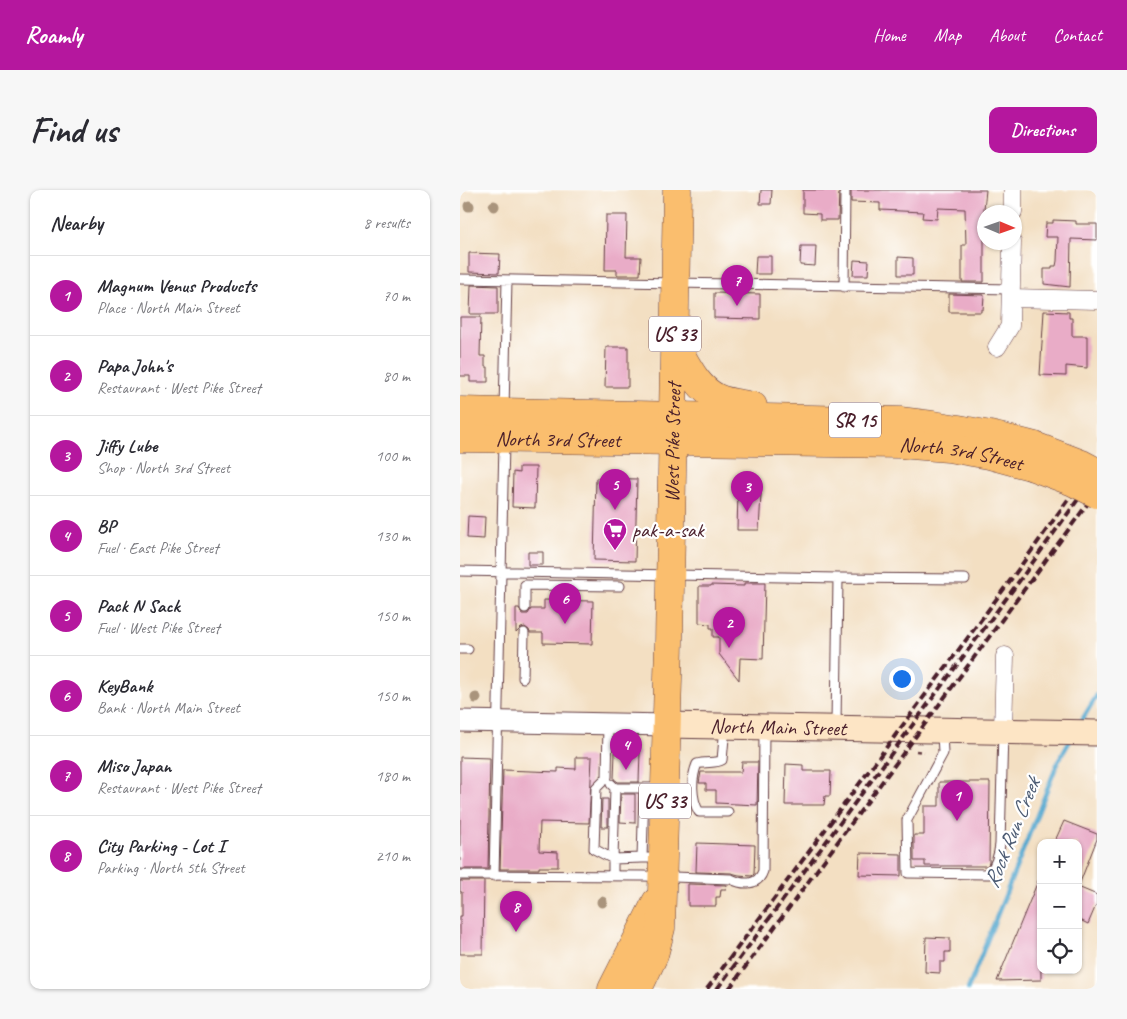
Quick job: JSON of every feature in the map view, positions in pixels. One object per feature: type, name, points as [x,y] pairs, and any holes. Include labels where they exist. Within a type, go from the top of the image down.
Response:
[{"type":"main road","name":"West Pike Street","points":[[667,725],[678,190]]},
{"type":"main road","points":[[674,344],[701,386],[710,394],[720,399],[749,405],[792,418]]},
{"type":"main road","name":"North 3rd Street","points":[[460,411],[504,425],[673,428],[948,448],[989,455],[1033,456],[1082,464],[1097,472]]},
{"type":"main road","name":"North 3rd Street","points":[[673,428],[792,418],[900,421],[949,426],[991,434],[1033,456],[1097,494]]},
{"type":"main road","name":"North 3rd Street","points":[[460,438],[504,425]]},
{"type":"main road","name":"North Main Street","points":[[667,725],[1096,733]]},
{"type":"main road","name":"US 33","points":[[618,987],[656,901],[655,788],[667,725]]},
{"type":"street","points":[[1013,190],[1013,205]]},
{"type":"street","points":[[997,347],[1010,326],[1012,250]]},
{"type":"street","points":[[1011,294],[1097,300]]},
{"type":"street","points":[[1003,732],[1005,656]]},
{"type":"street","name":"North Main Street","points":[[460,721],[667,725]]},
{"type":"lane","points":[[844,287],[845,190]]},
{"type":"lane","points":[[460,279],[844,287],[1011,294]]},
{"type":"lane","points":[[494,876],[507,280]]},
{"type":"lane","points":[[460,571],[965,579]]},
{"type":"lane","points":[[836,729],[838,578]]},
{"type":"lane","points":[[525,608],[525,585],[620,586]]},
{"type":"lane","points":[[523,678],[524,633]]},
{"type":"lane","points":[[608,723],[607,777],[614,788],[613,876]]},
{"type":"lane","points":[[725,727],[722,760],[720,762],[704,761],[697,764],[694,771],[693,803],[699,812],[728,812]]},
{"type":"lane","points":[[607,777],[596,788],[594,849],[613,859],[656,864],[731,879],[739,883],[752,883],[761,877],[763,871],[764,728]]},
{"type":"lane","points":[[942,730],[943,753],[907,820],[908,873],[988,874],[993,868],[999,857],[1000,844],[1003,732]]},
{"type":"lane","points":[[614,788],[655,788]]},
{"type":"lane","points":[[460,875],[613,876],[656,864]]},
{"type":"building","points":[[761,190],[772,190],[771,204],[760,204]]},
{"type":"building","points":[[803,190],[839,190],[838,220],[820,220],[820,214],[803,213]]},
{"type":"building","points":[[851,190],[986,190],[984,205],[977,205],[977,250],[984,250],[984,282],[962,282],[962,245],[966,245],[965,209],[938,208],[937,219],[922,218],[923,212],[880,210],[880,203],[851,202]]},
{"type":"building","points":[[606,215],[627,215],[626,257],[641,257],[640,275],[617,275],[617,270],[605,270]]},
{"type":"building","points":[[1053,220],[1076,221],[1076,224],[1097,224],[1097,240],[1071,239],[1070,287],[1044,284],[1044,269],[1052,269],[1052,266],[1056,266],[1057,261],[1058,237],[1045,237],[1046,223],[1053,223]]},
{"type":"building","points":[[801,246],[816,246],[815,266],[800,265]]},
{"type":"building","points":[[469,253],[500,254],[499,273],[469,272]]},
{"type":"building","points":[[756,256],[771,256],[771,274],[755,274]]},
{"type":"building","points":[[898,257],[913,258],[913,275],[898,275]]},
{"type":"building","points":[[854,260],[869,261],[868,275],[853,275]]},
{"type":"building","points":[[471,285],[498,286],[498,314],[470,314]]},
{"type":"building","points":[[714,293],[760,294],[760,319],[714,318]]},
{"type":"building","points":[[949,294],[984,295],[983,310],[981,312],[949,312]]},
{"type":"building","points":[[1044,311],[1069,312],[1069,318],[1072,318],[1072,336],[1087,336],[1087,368],[1066,366],[1066,376],[1040,375]]},
{"type":"building","points":[[460,317],[481,317],[480,356],[485,356],[485,367],[488,367],[488,382],[470,382],[470,376],[460,376]]},
{"type":"building","points":[[606,347],[628,347],[628,387],[605,387]]},
{"type":"building","points":[[519,467],[536,467],[535,508],[512,507],[513,472],[519,473]]},
{"type":"building","points":[[596,478],[637,479],[635,561],[594,560]]},
{"type":"building","points":[[738,493],[761,494],[759,530],[737,530]]},
{"type":"building","points":[[468,516],[485,517],[484,539],[467,538]]},
{"type":"building","points":[[528,552],[543,552],[543,565],[528,565]]},
{"type":"building","points":[[744,583],[765,583],[763,659],[740,658],[739,680],[719,654],[719,637],[713,637],[713,628],[710,628],[710,624],[699,623],[699,586],[744,586]]},
{"type":"building","points":[[544,600],[593,601],[592,644],[543,643],[543,633],[530,633],[525,627],[516,633],[516,608],[519,608],[522,614],[528,614],[531,609],[544,609]]},
{"type":"building","points":[[615,752],[640,752],[639,782],[618,782],[614,779]]},
{"type":"building","points":[[460,757],[490,758],[488,869],[460,869]]},
{"type":"building","points":[[576,757],[592,757],[589,823],[540,822],[539,851],[558,852],[558,867],[500,869],[503,770],[558,772],[558,768],[576,769]]},
{"type":"building","points":[[742,762],[758,762],[757,805],[716,803],[716,790],[706,790],[706,783],[699,783],[701,772],[741,772]]},
{"type":"building","points":[[786,764],[803,765],[803,771],[831,771],[830,796],[825,796],[824,805],[785,805]]},
{"type":"building","points":[[939,782],[990,782],[989,863],[987,866],[925,866],[925,861],[914,861],[914,835],[924,835],[924,806],[939,806]]},
{"type":"building","points":[[621,794],[635,794],[635,823],[620,822]]},
{"type":"building","points":[[602,799],[608,799],[608,827],[601,827]]},
{"type":"building","points":[[1064,821],[1097,834],[1097,839],[1082,877],[1082,839],[1056,839]]},
{"type":"building","points":[[697,843],[755,845],[754,874],[752,876],[696,872]]},
{"type":"building","points":[[860,853],[901,854],[901,876],[859,875]]},
{"type":"building","points":[[460,881],[484,881],[483,954],[460,954],[462,892],[460,892]]},
{"type":"building","points":[[1037,883],[1037,974],[1041,974],[1041,980],[997,981]]},
{"type":"building","points":[[688,884],[727,885],[726,889],[721,889],[720,897],[716,897],[716,906],[688,906]]},
{"type":"building","points":[[1082,889],[1097,895],[1097,903],[1088,924],[1082,921]]},
{"type":"building","points":[[926,937],[950,938],[950,952],[945,952],[945,962],[940,962],[940,973],[925,972]]},
{"type":"waterway","name":"Rock Run Creek","points":[[1079,725],[1097,695]]},
{"type":"waterway","name":"Rock Run Creek","points":[[968,989],[1058,762],[1070,741]]},
{"type":"railway","points":[[707,989],[1015,574],[1097,459]]},
{"type":"railway","points":[[717,989],[1097,473]]},
{"type":"railway","points":[[729,989],[1097,491]]},
{"type":"place","name":"Miso Japan","points":[[737,306]]},
{"type":"place","name":"Pack N Sack","points":[[615,510]]},
{"type":"place","name":"Jiffy Lube","points":[[747,512]]},
{"type":"place","name":"pak-a-sak","points":[[615,551]]},
{"type":"place","name":"KeyBank","points":[[565,624]]},
{"type":"place","name":"Papa John's","points":[[729,648]]},
{"type":"place","name":"BP","points":[[626,770]]},
{"type":"place","name":"Magnum Venus Products","points":[[957,821]]},
{"type":"place","name":"City Parking - Lot I","points":[[516,932]]}]
